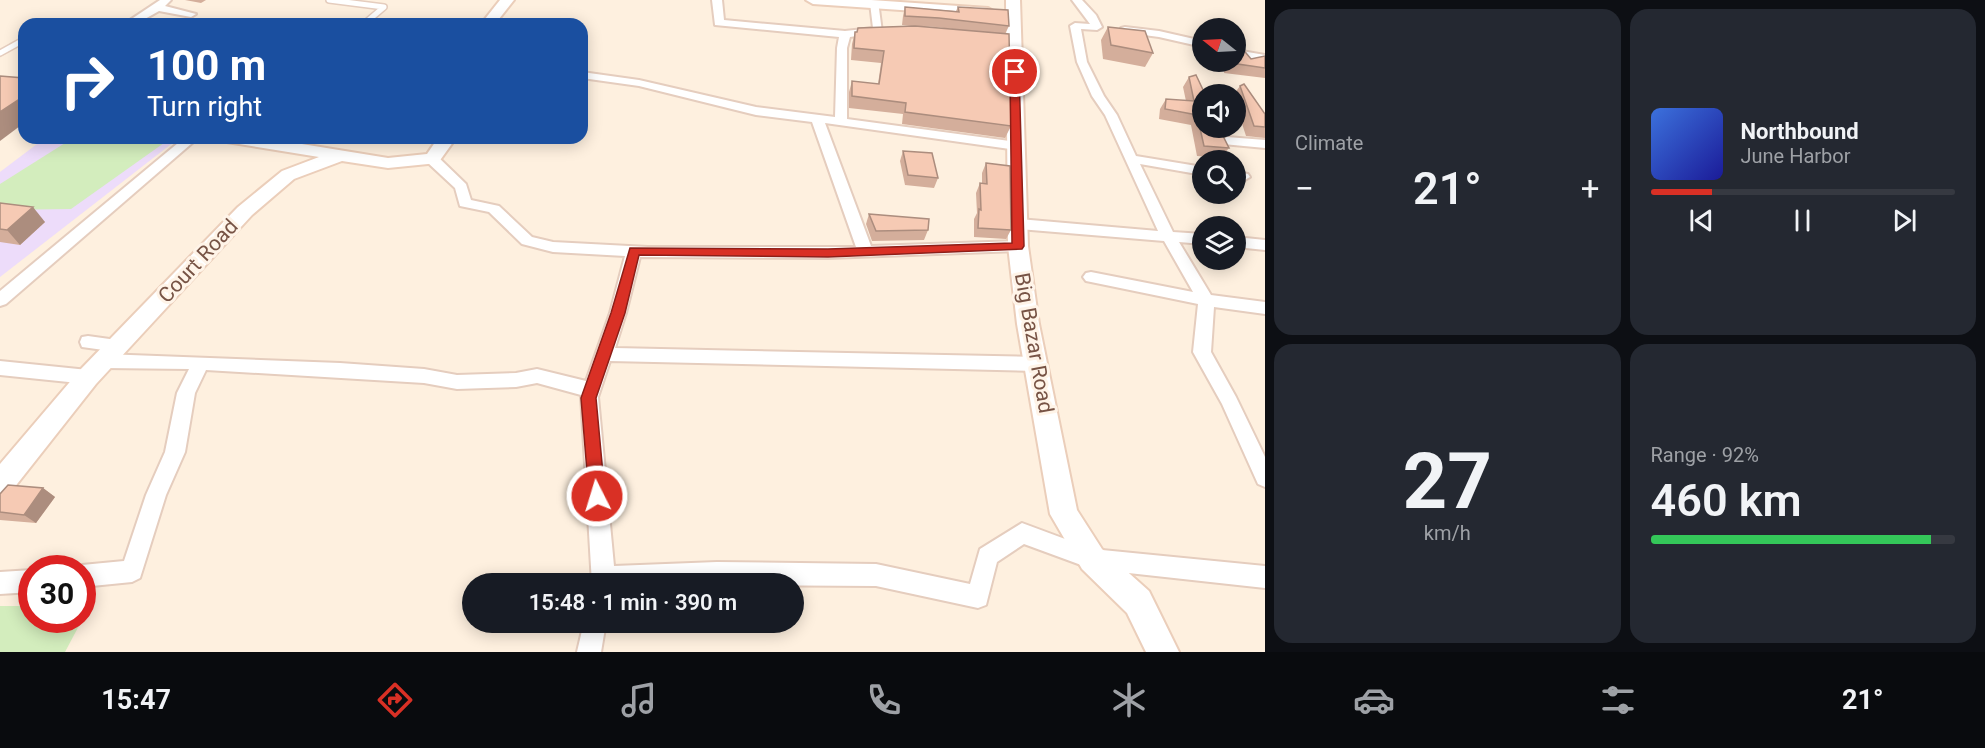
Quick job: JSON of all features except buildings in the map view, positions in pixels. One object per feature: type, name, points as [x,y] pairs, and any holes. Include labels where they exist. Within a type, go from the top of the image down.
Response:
[{"type":"street","points":[[140,18],[166,0]]},
{"type":"street","points":[[493,18],[507,0]]},
{"type":"street","points":[[717,0],[720,23],[845,34],[884,30],[875,3]]},
{"type":"street","points":[[813,0],[1013,7]]},
{"type":"street","points":[[1077,0],[1092,17],[1107,28]]},
{"type":"street","name":"Big Bazar Road","points":[[1013,7],[1009,41],[1017,146],[1018,235],[1028,324],[1064,514],[1092,559],[1138,602],[1163,652]]},
{"type":"street","points":[[157,8],[191,14]]},
{"type":"street","points":[[1192,42],[1159,34],[1075,26],[1082,62],[1098,96],[1111,114],[1157,216],[1206,300],[1202,352],[1230,402],[1265,478]]},
{"type":"street","points":[[841,121],[842,48],[845,34]]},
{"type":"street","points":[[1246,55],[1265,58]]},
{"type":"street","points":[[588,76],[639,83],[756,111],[1017,146]]},
{"type":"street","points":[[817,118],[865,250]]},
{"type":"street","points":[[1227,141],[1265,144]]},
{"type":"street","points":[[0,300],[185,144]]},
{"type":"street","points":[[271,144],[388,163],[432,159],[461,187],[465,203],[494,209],[527,241],[553,248],[828,253],[1018,235],[1192,239]]},
{"type":"street","points":[[432,159],[443,144]]},
{"type":"street","name":"Court Road","points":[[0,484],[88,377],[246,211],[288,175],[340,155]]},
{"type":"street","points":[[1132,159],[1192,169]]},
{"type":"street","points":[[1246,243],[1265,245]]},
{"type":"street","points":[[603,573],[589,398],[618,313],[634,251]]},
{"type":"street","points":[[1091,277],[1206,300],[1265,308]]},
{"type":"street","points":[[88,342],[112,353],[201,363],[424,376],[457,382],[516,380],[537,376],[591,390]]},
{"type":"street","points":[[603,354],[1036,364]]},
{"type":"street","points":[[96,575],[132,572],[156,495],[175,452],[186,393],[201,363]]},
{"type":"street","points":[[0,368],[88,377]]},
{"type":"street","points":[[804,574],[876,574],[978,597],[988,556],[1022,533],[1092,559],[1265,577]]},
{"type":"street","points":[[0,583],[18,581]]},
{"type":"street","points":[[589,652],[593,633]]},
{"type":"lane","points":[[329,0],[384,7],[371,18]]},
{"type":"lane","points":[[0,53],[18,43]]},
{"type":"shaded area","points":[[37,144],[171,144],[0,277],[0,172]]},
{"type":"green space","points":[[63,144],[163,144],[71,209],[0,210],[0,184]]},
{"type":"green space","points":[[0,606],[18,606],[18,633],[75,633],[65,652],[0,652]]},
{"type":"route","points":[[597,496],[589,398],[618,313],[634,251],[828,253],[1018,246],[1015,72]]}]
